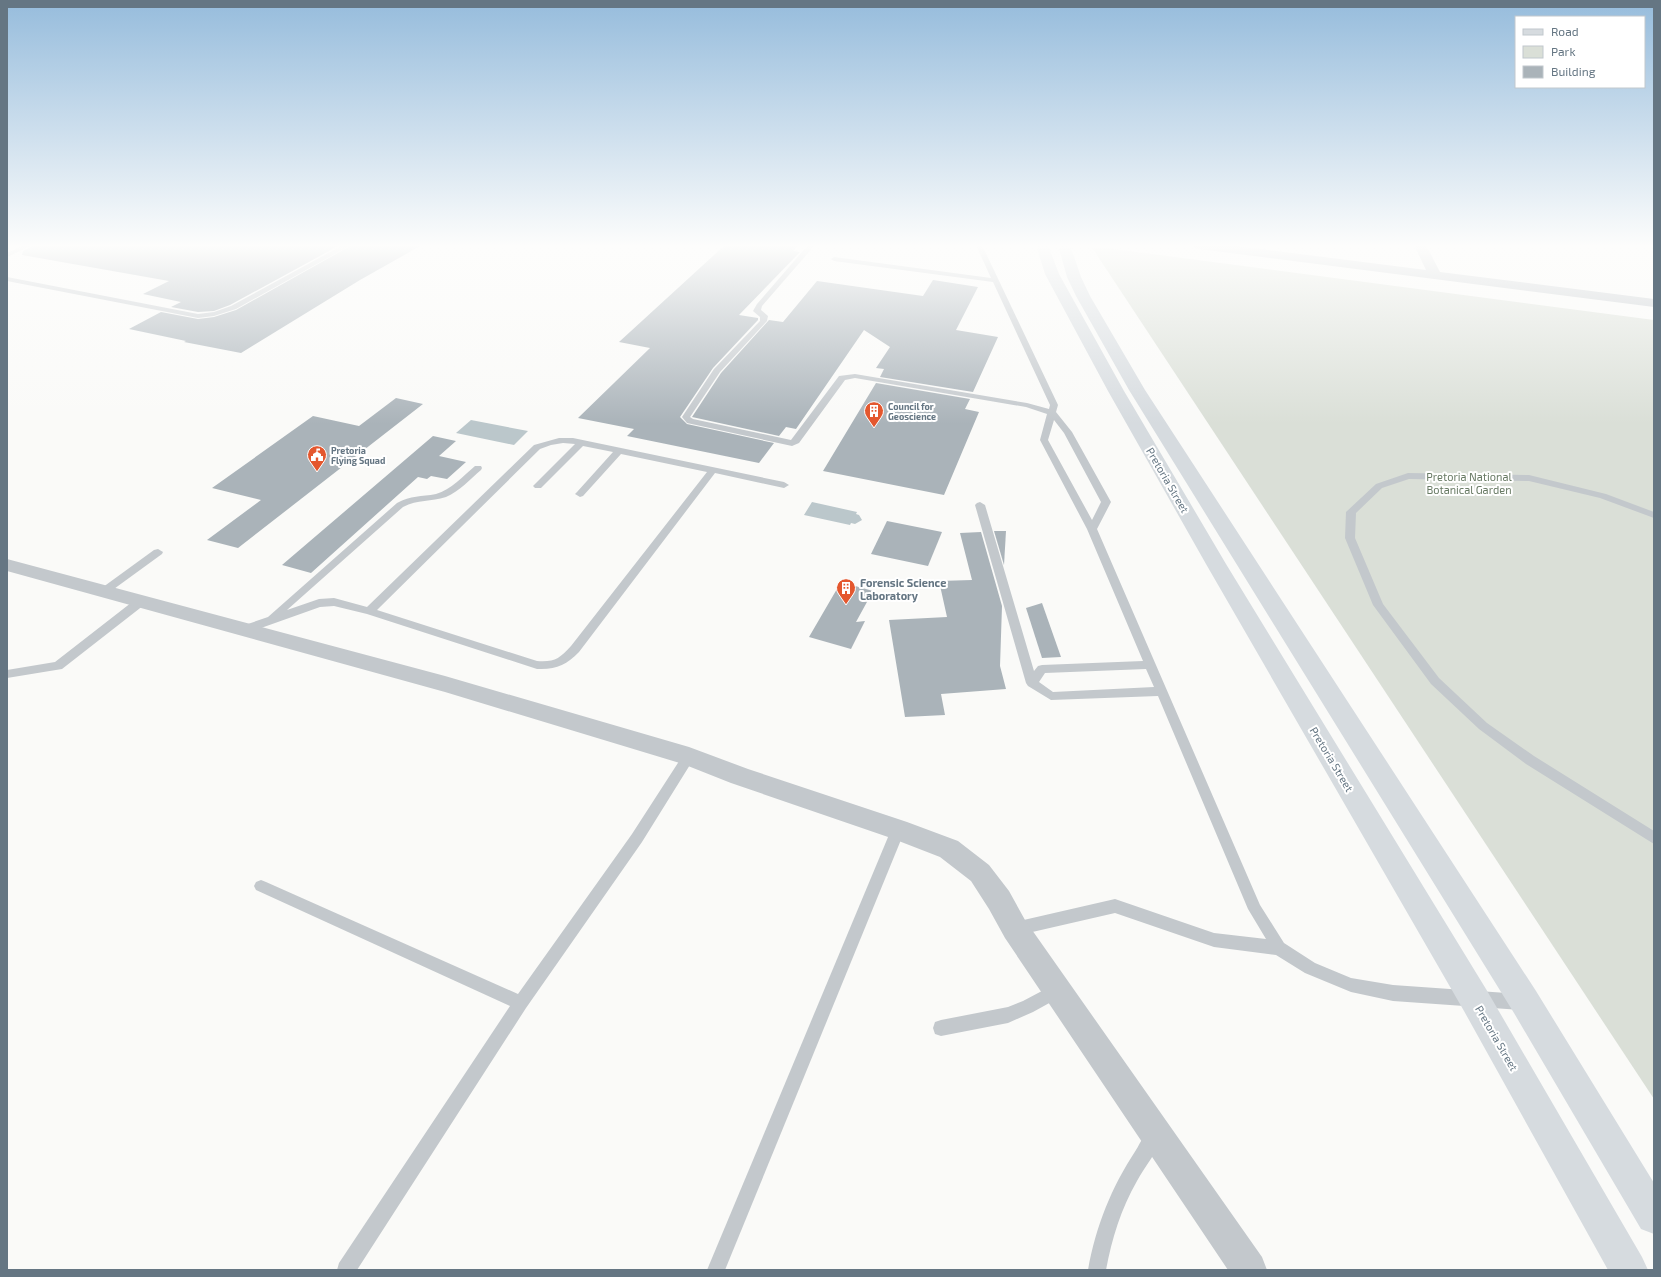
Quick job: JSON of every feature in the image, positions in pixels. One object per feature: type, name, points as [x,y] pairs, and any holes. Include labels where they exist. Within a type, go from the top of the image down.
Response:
[{"type":"main road","name":"Pretoria Street","points":[[1069,305],[1116,391],[1220,571],[1475,1000],[1630,1270]]},
{"type":"main road","name":"Pretoria Street","points":[[1088,305],[1137,390],[1525,1002],[1654,1216]]},
{"type":"street","points":[[7,565],[445,684],[689,756],[740,776],[949,849],[980,873],[999,900],[1015,929],[1249,1270]]},
{"type":"lane","points":[[139,305],[198,316],[210,316],[224,312],[239,305]]},
{"type":"lane","points":[[759,305],[757,311],[764,316],[763,321],[717,371],[686,416],[690,421],[792,443],[796,441],[842,378],[855,376],[1027,405],[1053,413],[1068,432],[1106,502],[1092,529]]},
{"type":"lane","points":[[1008,305],[1054,405],[1053,413],[1044,440],[1092,529],[1255,909],[1279,948],[1310,968],[1351,985],[1393,993],[1475,1000],[1525,1002]]},
{"type":"lane","points":[[369,611],[537,447],[547,442],[559,440],[581,443],[784,485]]},
{"type":"lane","points":[[538,486],[581,443]]},
{"type":"lane","points":[[580,494],[619,451]]},
{"type":"lane","points":[[268,621],[400,505],[408,500],[418,497],[442,495],[451,490],[478,468]]},
{"type":"lane","points":[[244,630],[319,603],[334,602],[369,611],[537,665],[552,667],[564,661],[575,649],[713,470]]},
{"type":"lane","points":[[1654,515],[1603,496],[1529,478],[1408,476],[1379,486],[1351,512],[1350,538],[1378,606],[1434,681],[1483,726],[1530,760],[1654,838]]},
{"type":"lane","points":[[980,505],[1032,683],[1051,696],[1162,691]]},
{"type":"lane","points":[[103,592],[158,552]]},
{"type":"lane","points":[[7,674],[58,666],[140,602]]},
{"type":"lane","points":[[1032,683],[1042,669],[1151,665]]},
{"type":"lane","points":[[346,1270],[521,1003],[637,838],[689,756]]},
{"type":"lane","points":[[716,1270],[898,830]]},
{"type":"lane","points":[[261,886],[350,924],[521,1003]]},
{"type":"lane","points":[[1015,929],[1114,906],[1214,940],[1279,948]]},
{"type":"lane","points":[[941,1028],[1008,1015],[1028,1007],[1058,991]]},
{"type":"lane","points":[[1097,1270],[1102,1240],[1117,1198],[1134,1167],[1156,1135]]},
{"type":"green space","name":"Pretoria National Botanical Garden","points":[[1130,305],[1537,305],[1654,320],[1654,1099]]},
{"type":"shaded area","points":[[471,420],[528,431],[514,445],[456,433]]},
{"type":"shaded area","points":[[812,502],[857,512],[856,514],[859,515],[862,520],[855,524],[851,523],[850,525],[804,515]]},
{"type":"building","points":[[176,305],[231,305],[214,311],[198,312],[171,307]]},
{"type":"building","points":[[246,305],[320,305],[241,353],[129,329],[161,312],[198,319],[214,317],[236,310]]},
{"type":"building","points":[[660,305],[749,305],[739,315],[758,318],[758,320],[713,368],[680,417],[687,424],[774,443],[759,463],[627,436],[634,429],[578,418],[650,348],[619,342]]},
{"type":"building","points":[[797,305],[969,305],[956,330],[998,337],[973,392],[880,377],[884,369],[876,368],[890,347],[864,330],[796,429],[786,427],[779,436],[692,417],[721,373],[769,320],[783,322]]},
{"type":"building","points":[[876,383],[970,399],[965,409],[979,412],[944,495],[823,471]]},
{"type":"building","points":[[396,398],[423,404],[238,548],[207,540],[261,500],[212,488],[313,416],[359,426]]},
{"type":"building","points":[[433,436],[456,441],[439,456],[466,462],[447,479],[431,476],[427,479],[418,477],[311,573],[282,565]]},
{"type":"building","points":[[887,521],[942,532],[928,566],[871,554]]},
{"type":"building","points":[[994,531],[1006,531],[1004,565]]},
{"type":"building","points":[[981,532],[1002,606],[1000,666],[1006,689],[941,694],[945,715],[905,717],[889,620],[947,617],[939,581],[972,580],[960,533]]},
{"type":"building","name":"Forensic Science Laboratory","points":[[841,582],[873,591],[856,622],[865,621],[851,649],[809,637]]},
{"type":"building","points":[[1042,603],[1061,657],[1042,658],[1026,608]]},
{"type":"place","name":"Council for Geoscience","points":[[874,428]]},
{"type":"place","name":"Pretoria Flying Squad","points":[[317,472]]},
{"type":"place","name":"Forensic Science Laboratory","points":[[846,605]]}]
